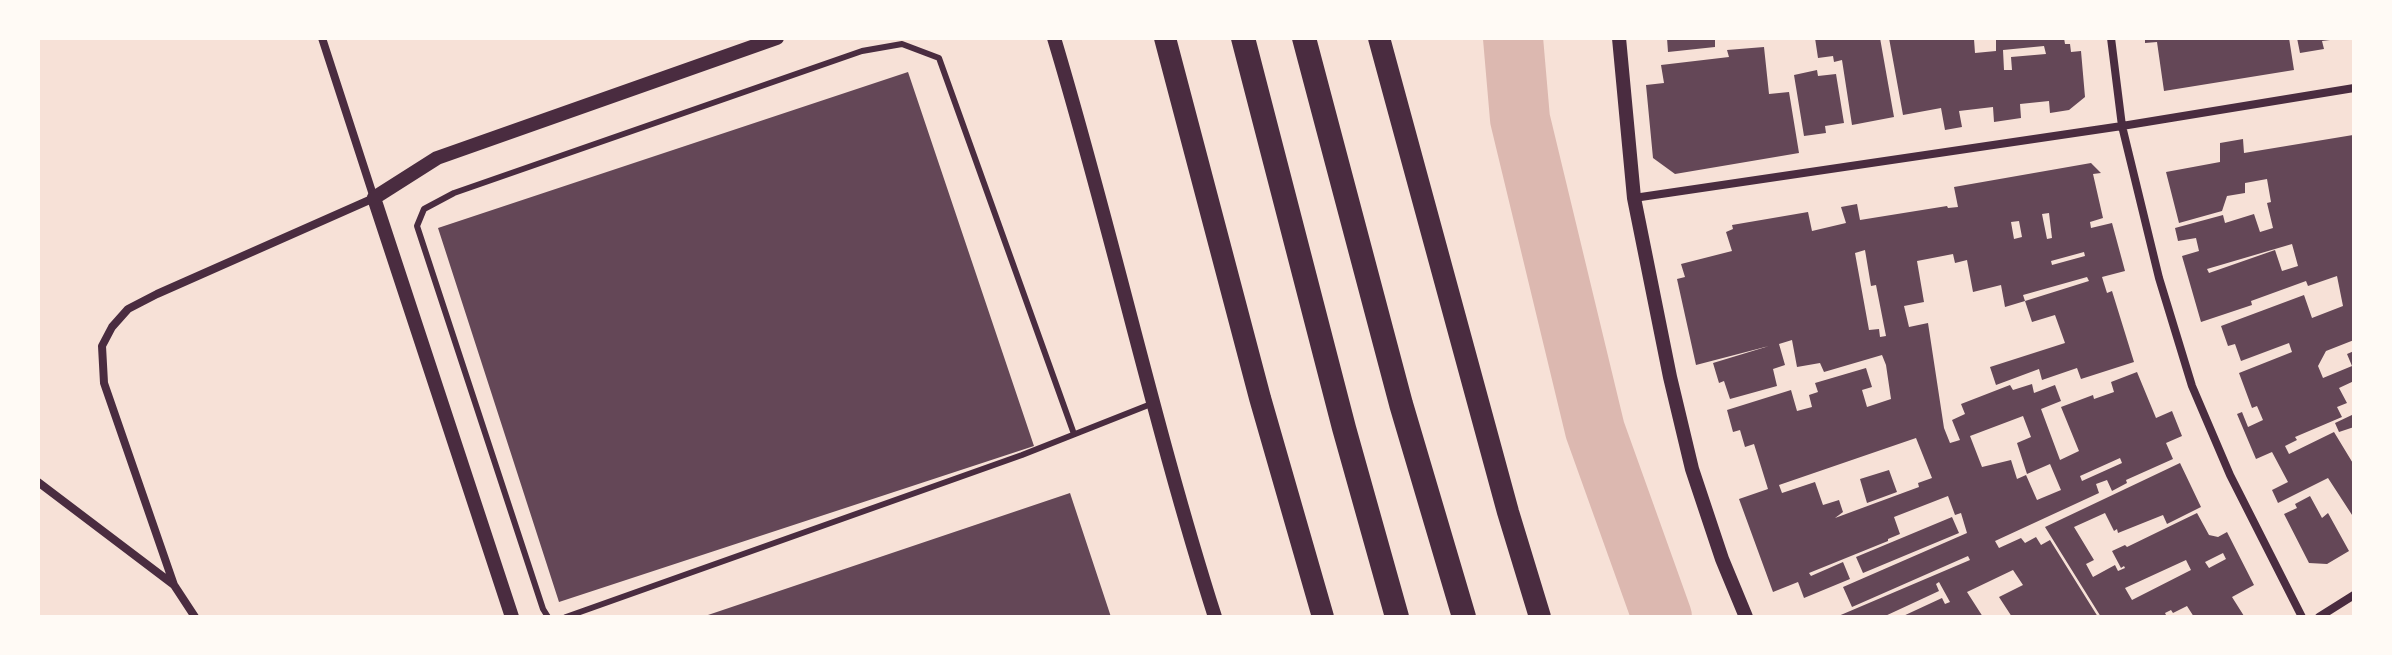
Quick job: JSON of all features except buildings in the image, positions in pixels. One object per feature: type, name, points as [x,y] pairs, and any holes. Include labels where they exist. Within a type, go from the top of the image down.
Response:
[{"type":"highway","points":[[1165,38],[1260,398],[1323,617]]},
{"type":"highway","points":[[1243,38],[1344,428],[1397,617]]},
{"type":"highway","points":[[1304,38],[1401,404],[1464,617]]},
{"type":"highway","points":[[1379,38],[1508,512],[1540,617]]},
{"type":"street","points":[[322,38],[512,617]]},
{"type":"street","points":[[195,617],[174,585],[104,383],[102,346],[112,327],[128,309],[374,198],[437,158],[777,38]]},
{"type":"street","points":[[1054,38],[1089,156],[1151,404],[1215,617]]},
{"type":"street","points":[[1619,38],[1634,198],[1670,377],[1692,469],[1722,559],[1746,617]]},
{"type":"street","points":[[2111,38],[2122,126],[2159,278],[2192,386],[2230,475],[2302,617]]},
{"type":"street","points":[[1634,198],[2122,126],[2354,88]]},
{"type":"street","points":[[38,482],[174,585]]},
{"type":"street","points":[[2319,617],[2354,595]]},
{"type":"lane","points":[[548,617],[417,226],[424,209],[454,193],[818,66],[862,51],[902,44],[939,58],[1074,434]]},
{"type":"lane","points":[[566,617],[1151,404]]},
{"type":"waterway","points":[[1513,38],[1520,119],[1595,430],[1662,617]]}]
